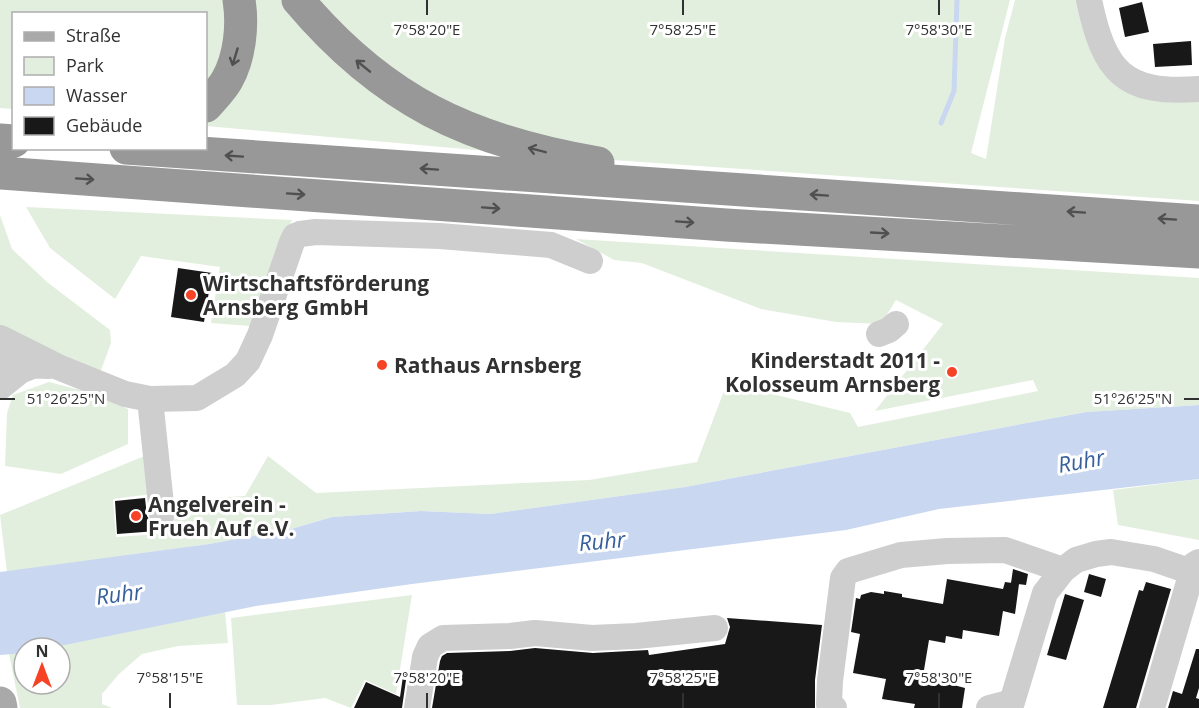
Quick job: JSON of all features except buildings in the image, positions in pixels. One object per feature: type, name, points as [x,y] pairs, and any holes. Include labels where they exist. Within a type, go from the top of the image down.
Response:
[{"type":"highway","points":[[207,105],[228,80],[234,62],[241,25],[239,0]]},
{"type":"highway","points":[[298,0],[335,41],[387,86],[460,126],[501,141],[570,158],[703,178],[759,191]]},
{"type":"highway","points":[[155,150],[1199,221]]},
{"type":"highway","points":[[14,174],[726,225],[1199,252]]},
{"type":"main road","points":[[0,703],[1,708]]},
{"type":"street","points":[[1089,0],[1099,39],[1117,72],[1136,83],[1154,89],[1199,88]]},
{"type":"street","points":[[0,338],[47,366],[125,394],[150,399],[197,398],[235,375],[248,362],[263,327],[288,250],[296,236],[300,234],[316,231],[440,236],[551,245],[590,261]]},
{"type":"street","points":[[0,364],[47,366]]},
{"type":"street","points":[[0,387],[20,371],[47,366]]},
{"type":"street","points":[[150,399],[162,514]]},
{"type":"street","points":[[834,708],[829,704],[830,681],[843,578],[848,571],[901,555],[1005,550],[1063,570]]},
{"type":"street","points":[[1001,705],[1045,593],[1063,570],[1076,560],[1111,552],[1195,567],[1152,708]]},
{"type":"street","points":[[417,708],[425,657],[430,646],[443,638],[535,633],[603,638],[715,628]]},
{"type":"green space","points":[[0,0],[1010,0],[971,153],[986,159],[1005,38],[1015,0],[1087,0],[1110,69],[1199,91],[1199,201],[498,152],[207,126],[207,12],[12,12],[12,109],[0,108]]},
{"type":"green space","points":[[26,207],[292,220],[250,326],[211,323],[220,267],[141,256],[115,299],[50,248]]},
{"type":"green space","points":[[0,215],[12,249],[47,282],[110,330],[111,343],[100,373],[0,330]]},
{"type":"green space","points":[[576,239],[1199,278],[1199,405],[1086,412],[685,487],[490,514],[421,511],[332,517],[291,529],[209,544],[7,572],[0,515],[147,455],[152,494],[113,499],[116,537],[158,534],[166,520],[189,517],[209,498],[245,496],[268,456],[316,493],[589,480],[697,462],[727,383],[850,413],[858,427],[1038,391],[1033,380],[875,411],[943,324],[896,300],[881,324],[836,322],[761,309],[642,263],[614,260]]},
{"type":"green space","points":[[49,382],[84,391],[128,409],[128,444],[61,474],[5,466],[7,413],[13,395]]},
{"type":"green space","points":[[1199,479],[1199,540],[1118,525],[1113,490]]},
{"type":"green space","points":[[412,595],[396,694],[365,680],[351,708],[325,698],[271,705],[237,705],[231,618]]},
{"type":"green space","points":[[225,612],[228,643],[178,646],[142,654],[119,674],[102,694],[102,704],[112,708],[20,708],[18,696],[72,696],[72,642]]},
{"type":"green space","points":[[12,653],[12,669],[9,654]]},
{"type":"water","name":"Ruhr","points":[[1199,405],[1199,479],[939,509],[846,530],[412,584],[256,606],[72,644],[72,636],[12,636],[12,654],[0,655],[0,572],[209,544],[291,529],[332,517],[421,511],[490,514],[685,487],[1086,412]]},
{"type":"waterway","points":[[941,123],[954,91],[957,0]]},
{"type":"place","name":"Wirtschaftsförderung Arnsberg GmbH","points":[[191,295]]},
{"type":"place","name":"Rathaus Arnsberg","points":[[382,365]]},
{"type":"place","name":"Kinderstadt 2011 - Kolosseum Arnsberg","points":[[952,372]]},
{"type":"place","name":"Angelverein - Frueh Auf e.V.","points":[[136,516]]}]
